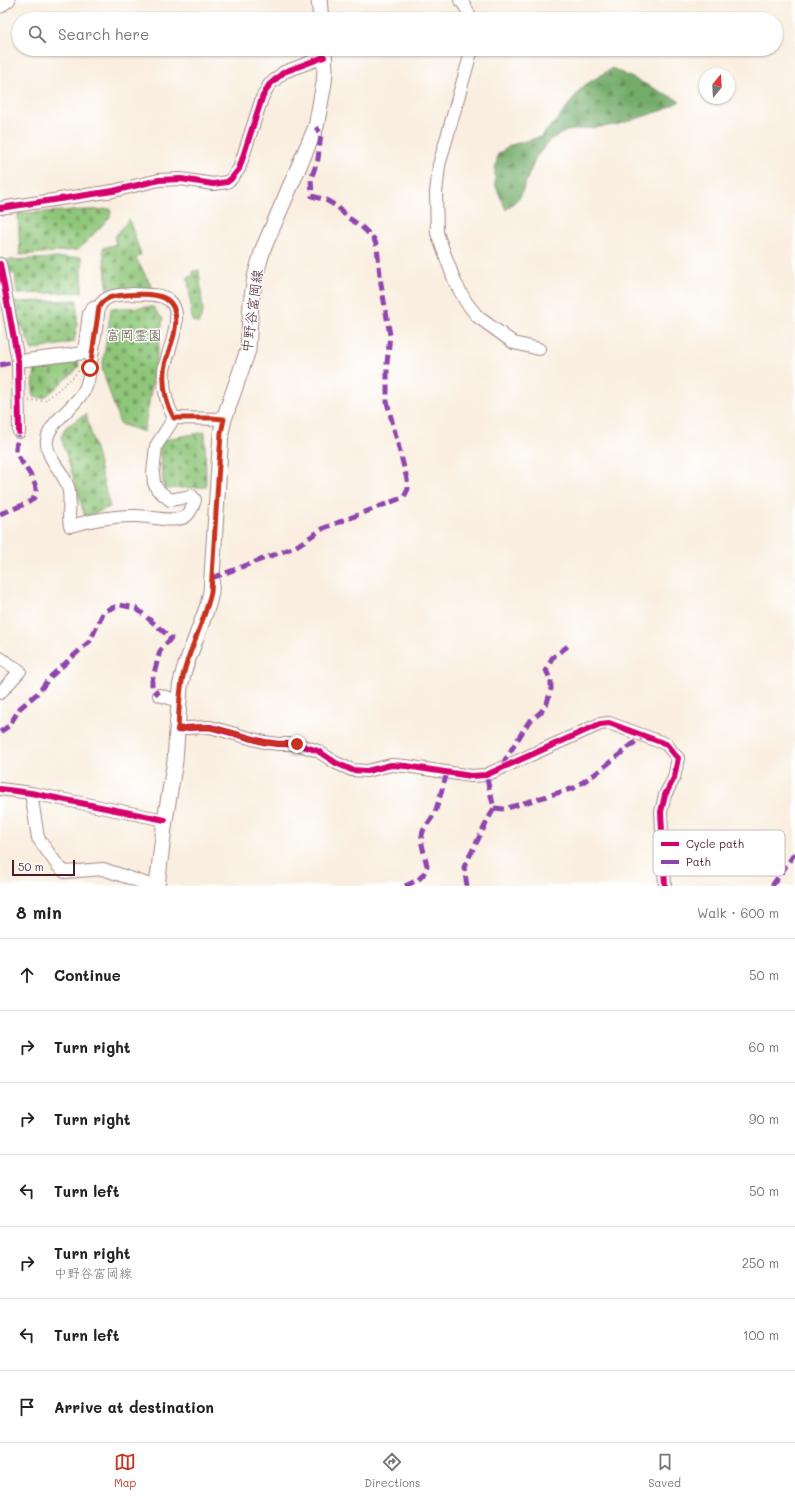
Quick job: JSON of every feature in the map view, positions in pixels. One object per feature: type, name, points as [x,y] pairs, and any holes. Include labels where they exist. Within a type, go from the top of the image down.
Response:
[{"type":"main road","points":[[319,0],[320,12]]},
{"type":"main road","name":"中野谷富岡線","points":[[157,886],[165,820],[175,761],[180,687],[184,670],[208,605],[211,592],[220,439],[224,419],[248,350],[251,303],[255,277],[263,248],[316,128],[324,83],[324,56]]},
{"type":"street","points":[[0,7],[9,0]]},
{"type":"street","points":[[460,0],[466,6],[468,12]]},
{"type":"street","points":[[0,208],[113,191],[159,180],[180,179],[213,184],[227,182],[232,179],[239,169],[262,98],[269,85],[284,72],[318,56]]},
{"type":"street","points":[[470,56],[439,166],[436,193],[437,233],[455,282],[466,302],[478,318],[514,343],[539,349]]},
{"type":"street","points":[[0,264],[18,361],[19,432]]},
{"type":"street","points":[[133,294],[160,296],[170,301],[173,307],[176,322],[164,370],[164,384],[169,409],[174,418],[156,446],[153,474],[154,483],[161,494],[170,500],[188,497],[194,498],[194,503],[187,516],[174,519],[117,516],[97,519],[70,526],[69,493],[67,486],[50,456],[47,439],[53,426],[82,394],[86,387],[99,307],[106,298],[133,294]]},
{"type":"street","points":[[18,361],[84,353],[89,313],[92,308],[99,307]]},
{"type":"street","points":[[174,418],[224,419]]},
{"type":"street","points":[[0,658],[20,671],[0,693]]},
{"type":"street","points":[[159,695],[179,701]]},
{"type":"street","points":[[178,730],[186,728],[210,727],[264,742],[297,744],[318,751],[336,763],[352,770],[367,771],[392,765],[471,776],[486,775],[600,724],[609,723],[666,744],[670,748],[671,752],[678,758],[674,778],[665,795],[661,812],[662,830]]},
{"type":"street","points":[[0,788],[165,820]]},
{"type":"street","points":[[31,793],[38,838],[58,866],[65,872],[103,869],[153,886]]},
{"type":"street","points":[[664,876],[665,886]]},
{"type":"path","points":[[19,400],[45,401],[78,372],[82,366],[84,353]]},
{"type":"green space","points":[[612,68],[680,101],[664,110],[616,125],[566,131],[550,140],[536,157],[520,197],[506,210],[495,184],[495,169],[498,154],[511,145],[540,137],[558,119],[582,87]]},
{"type":"green space","points":[[111,209],[110,217],[78,250],[20,255],[18,213]]},
{"type":"green space","points":[[129,219],[141,255],[136,258],[153,289],[108,293],[103,248],[116,244],[114,238]]},
{"type":"green space","points":[[82,257],[82,292],[17,294],[15,273],[8,274],[7,260]]},
{"type":"green space","points":[[199,270],[203,312],[199,323],[192,321],[188,277],[193,276],[193,271]]},
{"type":"green space","points":[[77,300],[77,327],[74,342],[32,350],[22,326],[17,326],[15,302]]},
{"type":"green space","name":"富岡霊園","points":[[153,307],[163,319],[144,432],[120,424],[102,369],[111,308]]},
{"type":"green space","points":[[78,360],[79,366],[72,374],[44,398],[34,397],[33,389],[35,366]]},
{"type":"green space","points":[[86,414],[110,507],[85,517],[61,437],[66,427]]},
{"type":"green space","points":[[205,432],[206,487],[164,489],[159,448],[166,439]]},
{"type":"marked path","points":[[212,578],[295,547],[324,528],[404,497],[408,489],[407,479],[387,402],[387,363],[390,335],[381,284],[377,247],[374,239],[363,228],[346,216],[338,207],[326,200],[312,196],[311,179],[318,159],[321,134],[316,127]]},
{"type":"marked path","points":[[0,365],[18,361]]},
{"type":"marked path","points":[[0,514],[29,502],[34,497],[36,492],[32,478],[16,452],[19,432]]},
{"type":"marked path","points":[[0,732],[9,726],[20,708],[39,692],[49,678],[90,641],[104,611],[120,605],[136,608],[171,638],[160,651],[152,681],[152,688],[159,695]]},
{"type":"marked path","points":[[505,766],[505,760],[528,723],[541,712],[547,703],[551,689],[551,681],[546,670],[552,658],[568,646]]},
{"type":"marked path","points":[[494,808],[504,809],[574,788],[595,774],[644,735]]},
{"type":"marked path","points":[[405,886],[418,880],[423,875],[427,866],[421,840],[423,831],[435,813],[447,773]]},
{"type":"marked path","points":[[467,886],[464,867],[494,808],[486,775]]},
{"type":"marked path","points":[[785,867],[795,853]]},
{"type":"marked path","points":[[772,886],[779,876]]},
{"type":"cycle path","points":[[0,208],[113,191],[159,180],[181,179],[213,184],[227,182],[239,169],[262,98],[269,85],[284,72],[324,57]]},
{"type":"cycle path","points":[[0,264],[18,361],[19,432]]},
{"type":"cycle path","points":[[178,730],[186,728],[210,727],[264,742],[297,744],[318,751],[336,763],[352,770],[367,771],[391,765],[471,776],[486,775],[600,724],[609,723],[666,744],[678,758],[674,778],[665,795],[661,812],[662,830]]},
{"type":"cycle path","points":[[0,789],[31,793],[165,820]]},
{"type":"cycle path","points":[[664,876],[665,886]]},
{"type":"route","points":[[90,368],[99,307],[106,298],[133,294],[160,296],[170,301],[176,315],[176,322],[174,336],[164,370],[164,384],[169,409],[174,418],[224,419],[219,458],[211,592],[208,605],[184,670],[180,687],[178,730],[186,728],[210,727],[264,742],[297,744]]}]
